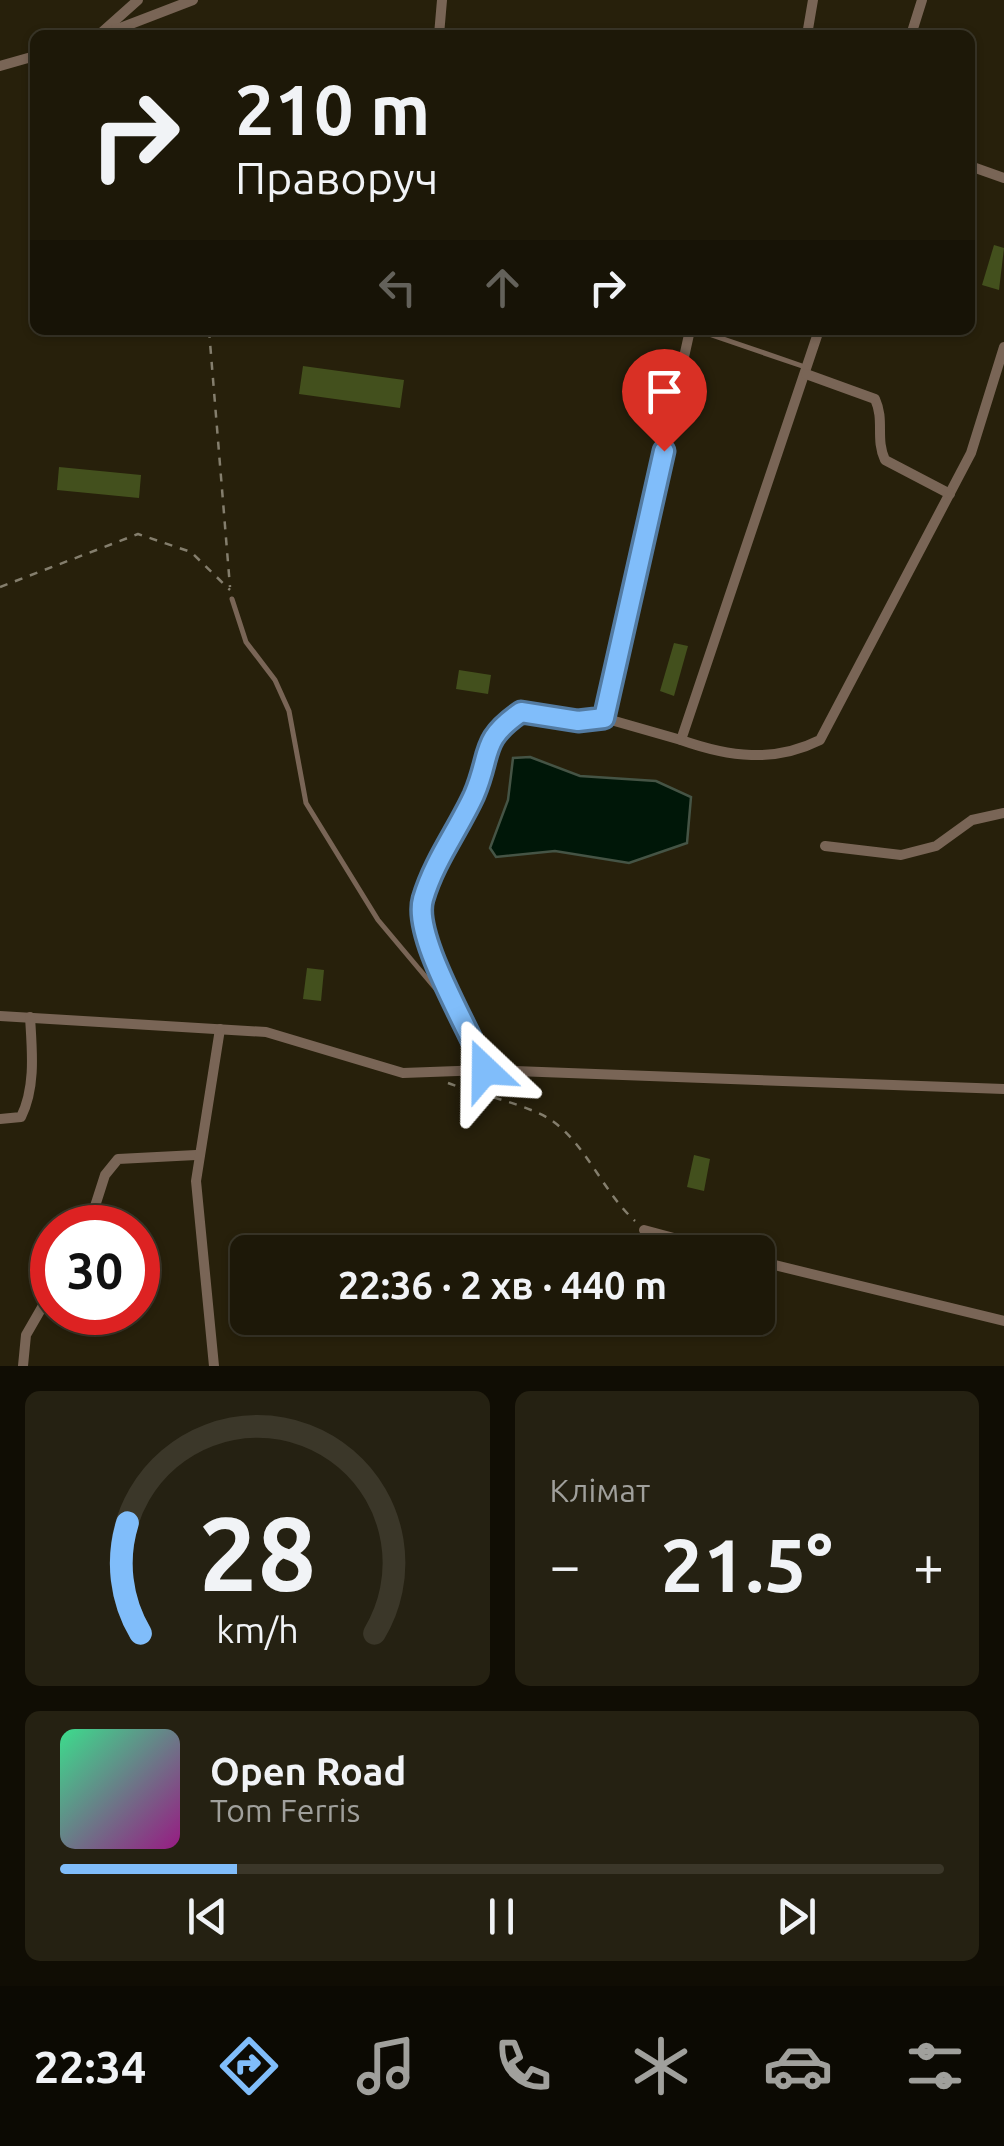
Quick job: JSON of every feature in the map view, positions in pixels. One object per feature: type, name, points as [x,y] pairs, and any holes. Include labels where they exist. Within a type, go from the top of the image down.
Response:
[{"type":"street","points":[[105,30],[138,0]]},
{"type":"street","points":[[113,30],[193,0]]},
{"type":"street","points":[[439,30],[442,0]]},
{"type":"street","points":[[809,30],[814,0]]},
{"type":"street","points":[[913,30],[922,0]]},
{"type":"street","points":[[0,66],[30,57]]},
{"type":"street","points":[[975,168],[1004,178]]},
{"type":"street","points":[[604,718],[693,335]]},
{"type":"street","points":[[681,740],[818,335]]},
{"type":"street","points":[[485,1070],[438,970],[421,903],[445,845],[474,795],[495,730],[521,712],[578,721],[604,718],[717,752],[791,754],[820,740],[971,452],[1004,346]]},
{"type":"street","points":[[807,371],[874,399],[882,413],[876,440],[884,460],[950,494]]},
{"type":"street","points":[[826,846],[901,854],[936,846],[972,820],[1004,812]]},
{"type":"street","points":[[0,1016],[266,1032],[404,1073],[485,1070],[1004,1088]]},
{"type":"street","points":[[0,1120],[21,1117],[26,1107],[32,1052],[30,1018]]},
{"type":"street","points":[[214,1366],[206,1316],[196,1155],[220,1030]]},
{"type":"street","points":[[95,1205],[104,1175],[118,1159],[196,1155]]},
{"type":"street","points":[[644,1230],[663,1235]]},
{"type":"street","points":[[775,1265],[1004,1320]]},
{"type":"street","points":[[23,1366],[30,1328]]},
{"type":"lane","points":[[708,335],[807,371]]},
{"type":"lane","points":[[232,599],[246,642],[275,680],[289,710],[296,771],[306,803],[378,920],[425,980],[462,1017]]},
{"type":"path","points":[[209,335],[232,599]]},
{"type":"path","points":[[0,587],[138,534],[192,552],[230,589]]},
{"type":"path","points":[[422,1074],[550,1119],[574,1144],[612,1200],[644,1230]]},
{"type":"shaded area","points":[[530,757],[580,776],[656,781],[691,797],[687,843],[629,863],[555,851],[496,857],[490,848],[508,800],[513,758]]},
{"type":"building","points":[[994,245],[1004,248],[999,290],[982,285]]},
{"type":"building","points":[[303,366],[404,380],[400,408],[299,394]]},
{"type":"building","points":[[59,467],[141,475],[139,498],[57,490]]},
{"type":"building","points":[[674,643],[688,646],[674,696],[660,691]]},
{"type":"building","points":[[459,670],[491,675],[488,694],[456,689]]},
{"type":"building","points":[[307,968],[324,970],[321,1001],[303,999]]},
{"type":"building","points":[[694,1155],[710,1159],[704,1191],[687,1187]]},
{"type":"route","points":[[485,1070],[438,970],[421,903],[445,845],[474,795],[495,730],[521,712],[578,721],[604,718],[664,451]]}]
